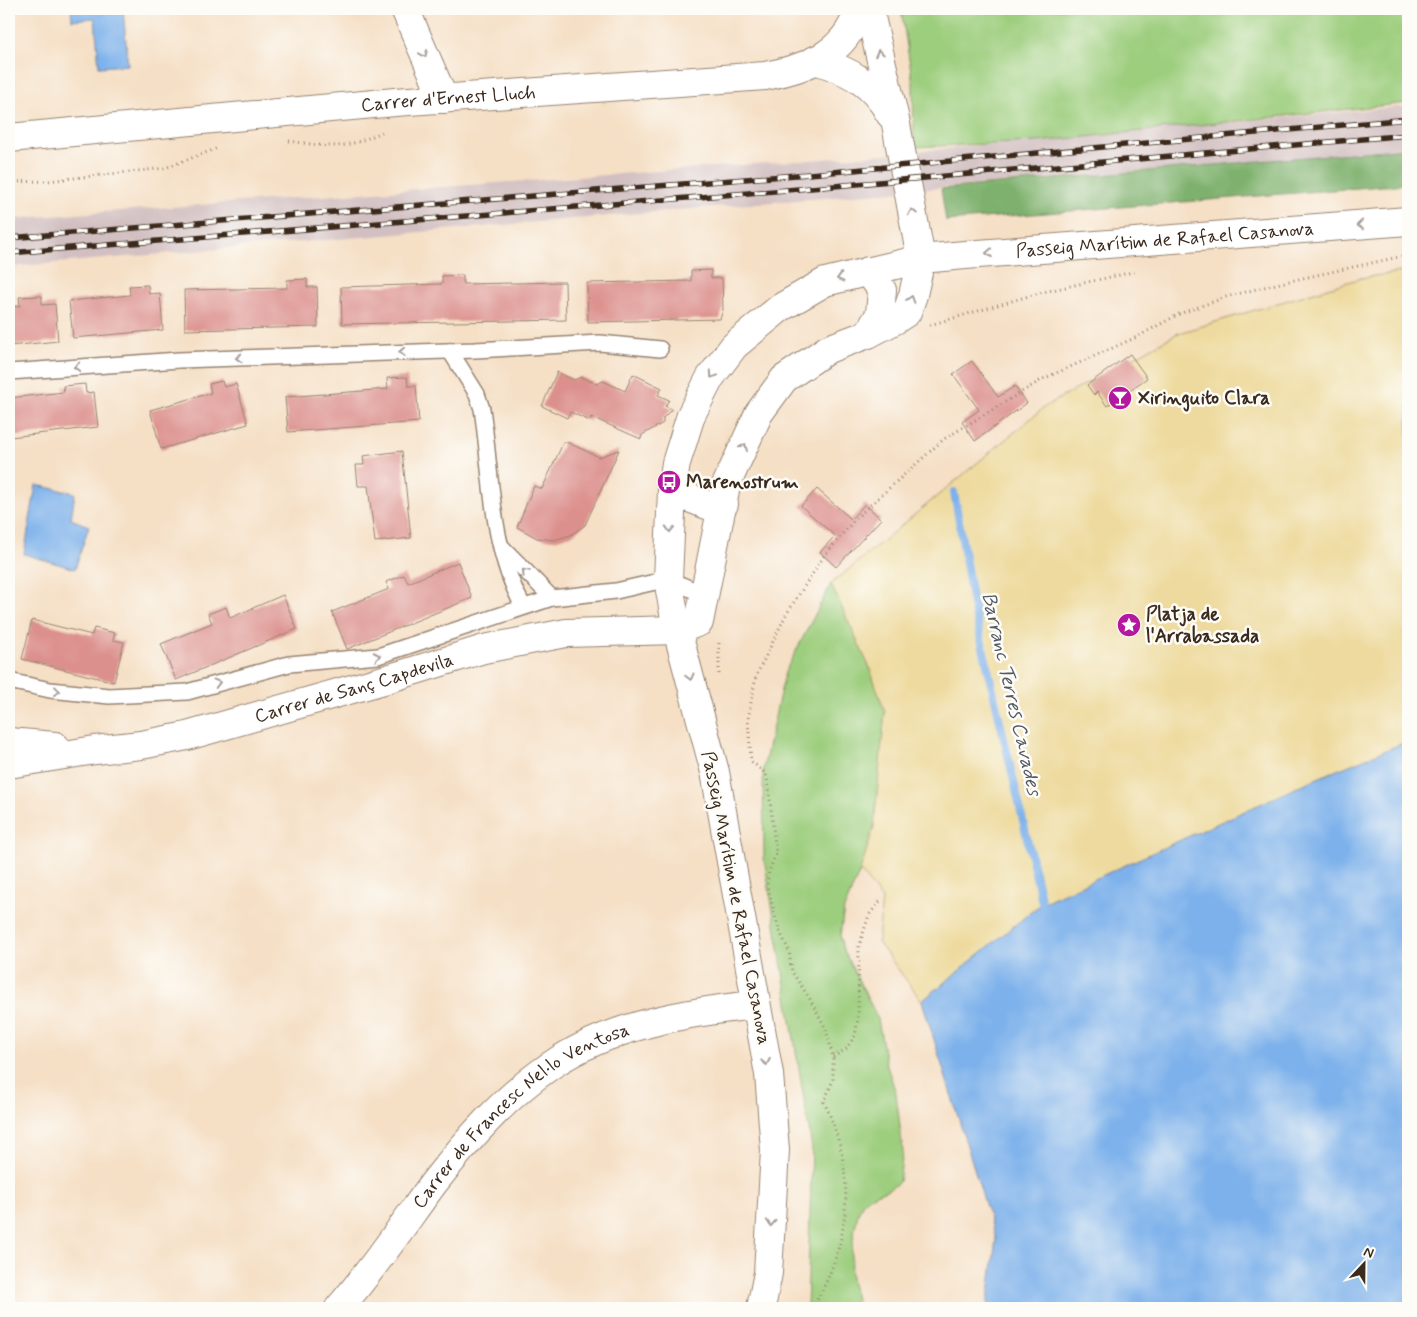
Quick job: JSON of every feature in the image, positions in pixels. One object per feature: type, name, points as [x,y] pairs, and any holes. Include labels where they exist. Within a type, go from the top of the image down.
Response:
[{"type":"street","points":[[405,9],[444,99]]},
{"type":"street","name":"Carrer d'Ernest Lluch","points":[[9,138],[444,99],[764,76],[797,70],[835,50],[856,20],[859,9]]},
{"type":"street","points":[[869,9],[896,124],[921,260]]},
{"type":"street","points":[[815,60],[854,75],[870,87],[886,106],[896,124]]},
{"type":"street","name":"Passeig Marítim de Rafael Casanova","points":[[698,630],[668,579],[672,491],[676,463],[691,416],[710,378],[734,346],[780,308],[825,282],[921,260],[1408,220]]},
{"type":"street","name":"Passeig Marítim de Rafael Casanova","points":[[761,1308],[768,1273],[775,1150],[769,1074],[755,1005],[715,772],[698,630],[724,504],[726,485],[759,413],[784,378],[828,349],[868,334],[907,312],[921,260]]},
{"type":"street","points":[[868,271],[882,290],[880,314],[868,334]]},
{"type":"street","points":[[672,491],[707,505],[724,504]]},
{"type":"street","name":"Carrer de Sanç Capdevila","points":[[9,764],[95,750],[142,745],[188,736],[484,649],[566,633],[698,630]]},
{"type":"street","points":[[9,742],[95,750]]},
{"type":"street","name":"Carrer de Francesc Nel·lo Ventosa","points":[[339,1308],[471,1138],[511,1096],[551,1065],[589,1045],[655,1021],[721,1008],[755,1005]]},
{"type":"lane","points":[[9,372],[178,360],[450,351],[600,343],[660,349]]},
{"type":"lane","points":[[450,351],[477,394],[482,409],[499,544],[512,587],[523,606]]},
{"type":"lane","points":[[499,544],[552,598]]},
{"type":"lane","points":[[9,681],[50,690],[109,696],[187,692],[289,664],[378,656],[523,606],[552,598],[616,592],[668,579],[704,595]]},
{"type":"path","points":[[280,142],[345,147],[388,129]]},
{"type":"path","points":[[9,182],[47,181],[166,168],[225,146]]},
{"type":"path","points":[[812,1308],[834,1266],[840,1243],[846,1204],[843,1154],[824,1102],[832,1080],[833,1057],[826,1029],[810,999],[792,972],[789,951],[779,930],[767,885],[769,871],[776,854],[769,790],[766,774],[751,761],[748,719],[756,676],[787,613],[824,556],[858,517],[944,439],[1043,379],[1136,337],[1179,314],[1226,297],[1408,255]]},
{"type":"path","points":[[923,327],[1039,293],[1142,270]]},
{"type":"path","points":[[698,630],[719,684]]},
{"type":"path","points":[[833,1057],[846,1049],[855,1036],[858,1018],[856,997],[858,946],[870,915],[882,899]]},
{"type":"shaded area","points":[[1408,106],[1408,148],[9,267],[9,219],[864,156]]},
{"type":"green space","points":[[901,9],[1408,9],[1408,103],[1036,142],[914,147],[913,84]]},
{"type":"green space","points":[[1408,148],[1408,184],[946,221],[941,189]]},
{"type":"green space","points":[[831,584],[869,666],[885,712],[874,827],[860,871],[844,909],[840,936],[843,949],[878,1019],[886,1063],[896,1093],[903,1152],[899,1182],[867,1199],[860,1208],[857,1217],[853,1239],[851,1271],[856,1308],[807,1308],[812,1148],[764,858],[763,770],[785,672]]},
{"type":"sand","name":"Platja de l'Arrabassada","points":[[1408,271],[1408,741],[1313,780],[1042,903],[922,1001],[878,942],[882,899],[860,871],[874,827],[885,712],[869,666],[831,584],[1046,406],[1176,334],[1361,278]]},
{"type":"water","points":[[71,9],[123,9],[128,65],[99,67],[95,18],[72,20]]},
{"type":"water","points":[[36,485],[75,493],[71,519],[89,526],[75,569],[24,554]]},
{"type":"water","points":[[1408,741],[1408,1308],[987,1308],[996,1239],[922,1001],[1042,903],[1313,780]]},
{"type":"building","points":[[711,270],[711,278],[722,278],[723,310],[720,319],[588,322],[587,283],[691,281],[691,271]]},
{"type":"building","points":[[463,275],[463,284],[565,282],[566,320],[342,324],[341,287],[442,284],[442,276]]},
{"type":"building","points":[[307,279],[307,287],[317,287],[318,327],[185,330],[184,290],[287,288],[287,280]]},
{"type":"building","points":[[148,285],[149,294],[160,293],[163,330],[73,338],[69,301],[130,295],[129,286]]},
{"type":"building","points":[[42,296],[42,305],[55,304],[58,341],[9,346],[9,307],[20,306],[19,297]]},
{"type":"building","points":[[1130,354],[1147,378],[1107,406],[1097,392],[1094,395],[1087,385]]},
{"type":"building","points":[[972,361],[998,397],[1015,386],[1027,403],[975,441],[962,422],[979,410],[953,374]]},
{"type":"building","points":[[557,372],[574,380],[581,377],[597,384],[603,381],[625,391],[633,374],[662,388],[658,395],[669,400],[665,406],[672,409],[663,418],[663,423],[642,435],[641,439],[591,417],[590,421],[570,412],[567,418],[542,406]]},
{"type":"building","points":[[407,377],[408,386],[416,386],[419,422],[288,432],[285,397],[388,389],[387,378]]},
{"type":"building","points":[[222,381],[224,387],[236,384],[248,424],[161,449],[150,410],[211,393],[209,384]]},
{"type":"building","points":[[85,384],[86,393],[94,392],[98,427],[10,437],[9,398],[64,392],[63,386]]},
{"type":"building","points":[[564,441],[599,457],[619,450],[585,525],[571,535],[554,540],[537,538],[517,527],[534,486],[542,489]]},
{"type":"building","points":[[402,451],[411,538],[375,542],[368,486],[358,486],[356,465],[364,465],[363,456]]},
{"type":"building","points":[[817,489],[851,519],[865,504],[881,519],[836,567],[820,552],[835,536],[801,506]]},
{"type":"building","points":[[458,562],[472,598],[347,649],[332,612],[389,589],[386,582],[404,575],[408,583]]},
{"type":"building","points":[[283,595],[297,629],[176,680],[161,644],[212,623],[208,614],[226,607],[230,618]]},
{"type":"building","points":[[32,620],[92,635],[94,628],[115,633],[113,640],[124,642],[114,682],[22,659]]},
{"type":"waterway","name":"Barranc Terres Cavades","points":[[954,492],[973,604],[1042,903]]},
{"type":"railway","points":[[9,238],[821,173],[1408,119]]},
{"type":"railway","points":[[9,253],[823,187],[1408,135]]},
{"type":"place","name":"Xiringuito Clara","points":[[1120,398]]},
{"type":"place","name":"Marenostrum","points":[[669,482]]},
{"type":"place","name":"Platja de l'Arrabassada","points":[[1129,625]]}]
